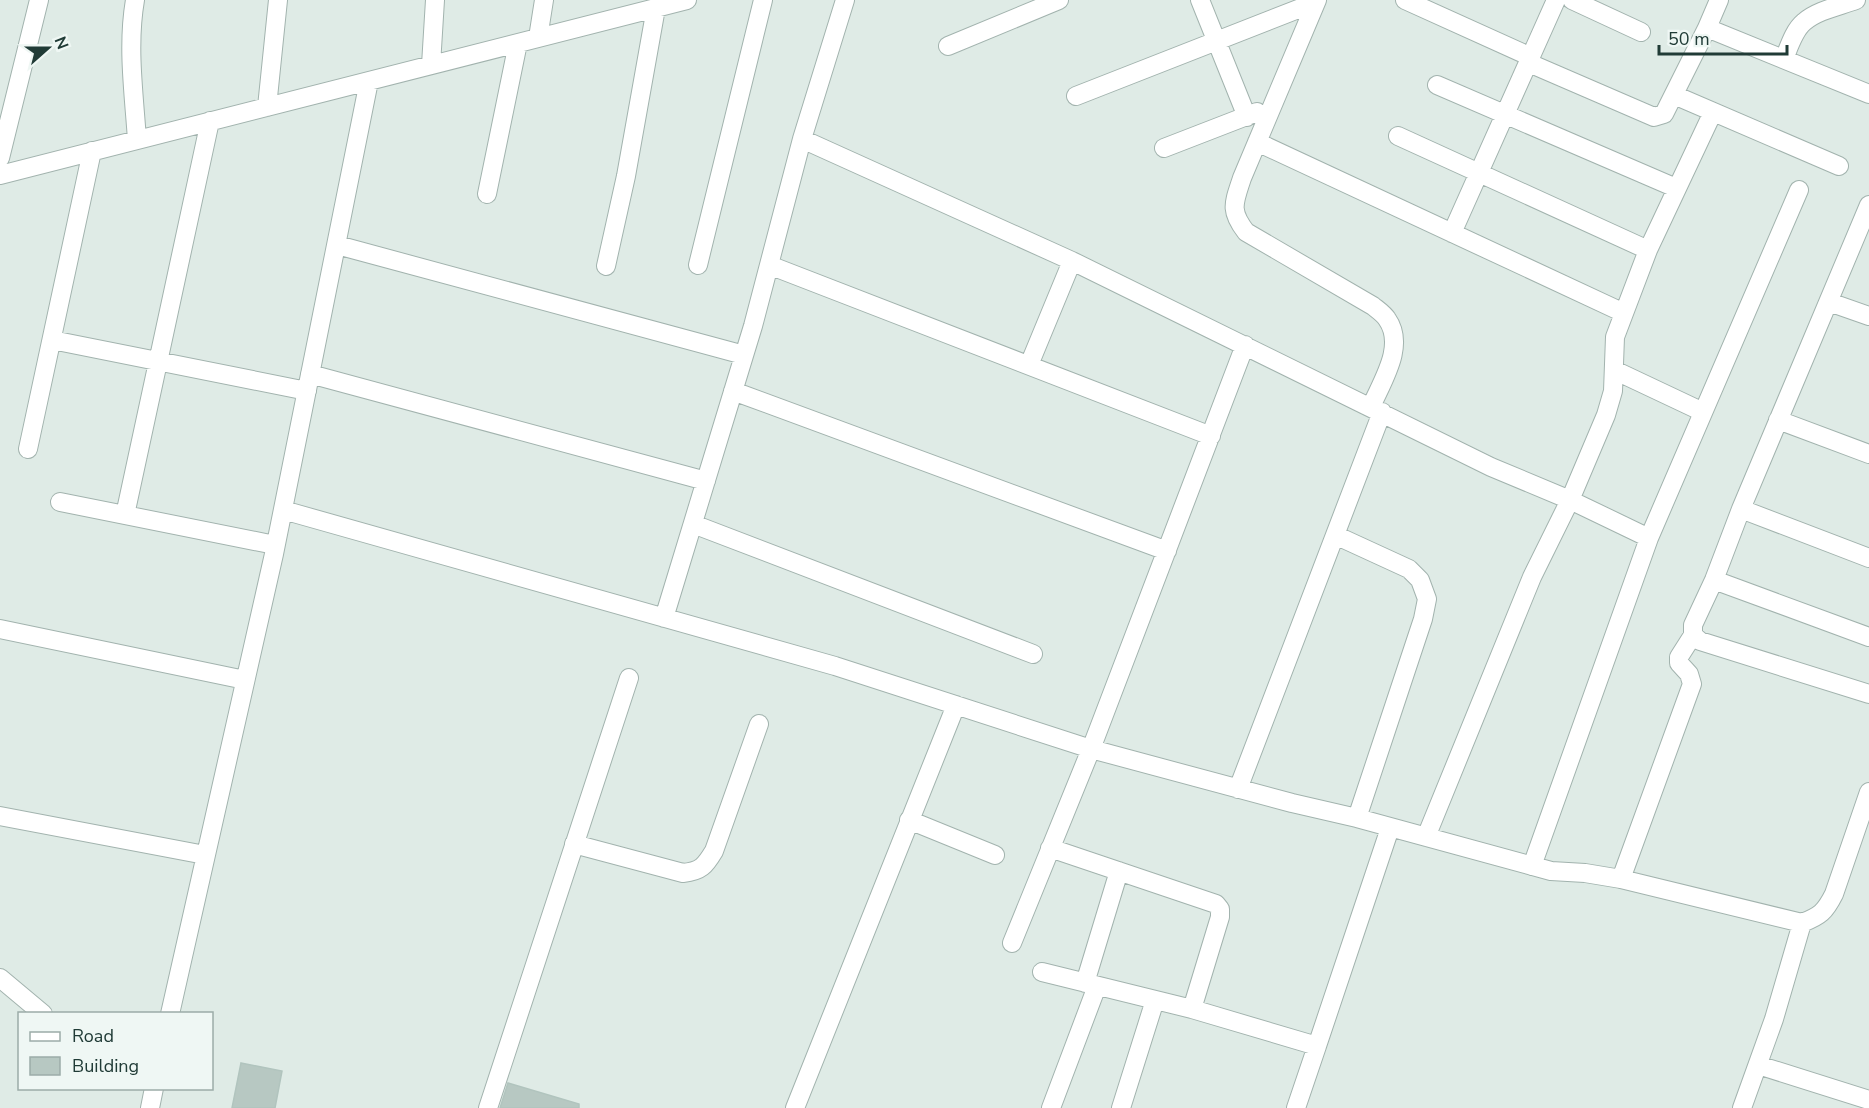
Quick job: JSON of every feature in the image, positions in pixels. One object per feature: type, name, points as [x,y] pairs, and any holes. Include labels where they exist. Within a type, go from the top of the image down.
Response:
[{"type":"street","points":[[0,158],[39,0]]},
{"type":"street","points":[[135,0],[132,55],[137,140]]},
{"type":"street","points":[[267,107],[278,0]]},
{"type":"street","points":[[431,65],[435,0]]},
{"type":"street","points":[[538,38],[544,0]]},
{"type":"street","points":[[0,175],[538,38],[648,6],[687,0]]},
{"type":"street","points":[[698,266],[763,0]]},
{"type":"street","points":[[664,618],[744,355],[802,139],[845,0]]},
{"type":"street","points":[[948,46],[1032,5],[1059,0]]},
{"type":"street","points":[[1200,0],[1247,117]]},
{"type":"street","points":[[1405,0],[1654,117],[1664,114],[1719,0]]},
{"type":"street","points":[[1452,233],[1556,0]]},
{"type":"street","points":[[1572,0],[1641,32]]},
{"type":"street","points":[[1784,59],[1803,22],[1856,0]]},
{"type":"street","points":[[1076,96],[1317,1]]},
{"type":"street","points":[[1238,789],[1335,535],[1394,352],[1394,334],[1387,319],[1373,306],[1246,232],[1236,219],[1234,204],[1257,142],[1317,1]]},
{"type":"street","points":[[606,266],[626,176],[648,6]]},
{"type":"street","points":[[1707,28],[1869,94]]},
{"type":"street","points":[[487,194],[518,43]]},
{"type":"street","points":[[170,1012],[283,510],[369,81]]},
{"type":"street","points":[[1437,85],[1676,188]]},
{"type":"street","points":[[1674,95],[1839,166]]},
{"type":"street","points":[[1164,148],[1247,117],[1273,104]]},
{"type":"street","points":[[1426,837],[1532,577],[1570,501],[1606,415],[1613,391],[1615,337],[1648,250],[1713,112]]},
{"type":"street","points":[[125,515],[210,122]]},
{"type":"street","points":[[1398,136],[1648,250]]},
{"type":"street","points":[[802,139],[1072,261],[1491,467],[1649,538]]},
{"type":"street","points":[[1257,142],[1624,313]]},
{"type":"street","points":[[28,449],[92,152]]},
{"type":"street","points":[[1532,866],[1649,538],[1799,190]]},
{"type":"street","points":[[1621,879],[1692,684],[1689,674],[1679,663],[1679,657],[1693,634],[1693,625],[1714,580],[1741,509],[1869,205]]},
{"type":"street","points":[[337,245],[744,355]]},
{"type":"street","points":[[1029,365],[1072,261]]},
{"type":"street","points":[[769,265],[1211,436]]},
{"type":"street","points":[[1829,302],[1869,316]]},
{"type":"street","points":[[52,340],[159,362],[309,382],[706,481]]},
{"type":"street","points":[[1012,943],[1091,749],[1245,345]]},
{"type":"street","points":[[1614,370],[1703,412]]},
{"type":"street","points":[[733,391],[1167,551]]},
{"type":"street","points":[[1778,420],[1869,454]]},
{"type":"street","points":[[60,502],[275,545]]},
{"type":"street","points":[[1741,509],[1869,558]]},
{"type":"street","points":[[283,510],[835,666],[1091,749],[1238,789],[1357,818],[1551,871],[1585,873],[1621,879],[1802,923],[1826,910],[1834,894],[1869,792]]},
{"type":"street","points":[[693,524],[1033,654]]},
{"type":"street","points":[[1335,535],[1409,569],[1420,580],[1427,598],[1424,620],[1357,818]]},
{"type":"street","points":[[1714,580],[1869,637]]},
{"type":"street","points":[[0,629],[245,680]]},
{"type":"street","points":[[1693,634],[1700,641],[1869,694]]},
{"type":"street","points":[[488,1108],[630,678]]},
{"type":"street","points":[[795,1108],[956,705]]},
{"type":"street","points":[[574,844],[683,873],[696,872],[706,864],[714,851],[759,724]]},
{"type":"street","points":[[0,816],[205,855]]},
{"type":"street","points":[[909,820],[995,855]]},
{"type":"street","points":[[1296,1108],[1390,828]]},
{"type":"street","points":[[1050,848],[1216,904],[1220,909],[1220,917],[1192,1009]]},
{"type":"street","points":[[1051,1108],[1091,984],[1119,871]]},
{"type":"street","points":[[1742,1108],[1774,1018],[1802,923]]},
{"type":"street","points":[[1041,972],[1192,1009],[1317,1046]]},
{"type":"street","points":[[0,978],[41,1012]]},
{"type":"street","points":[[1120,1108],[1155,1000]]},
{"type":"street","points":[[1758,1065],[1869,1100]]},
{"type":"street","points":[[150,1108],[154,1090]]},
{"type":"building","points":[[241,1063],[282,1071],[275,1108],[232,1108]]},
{"type":"building","points":[[508,1083],[579,1104],[579,1108],[500,1108]]}]
